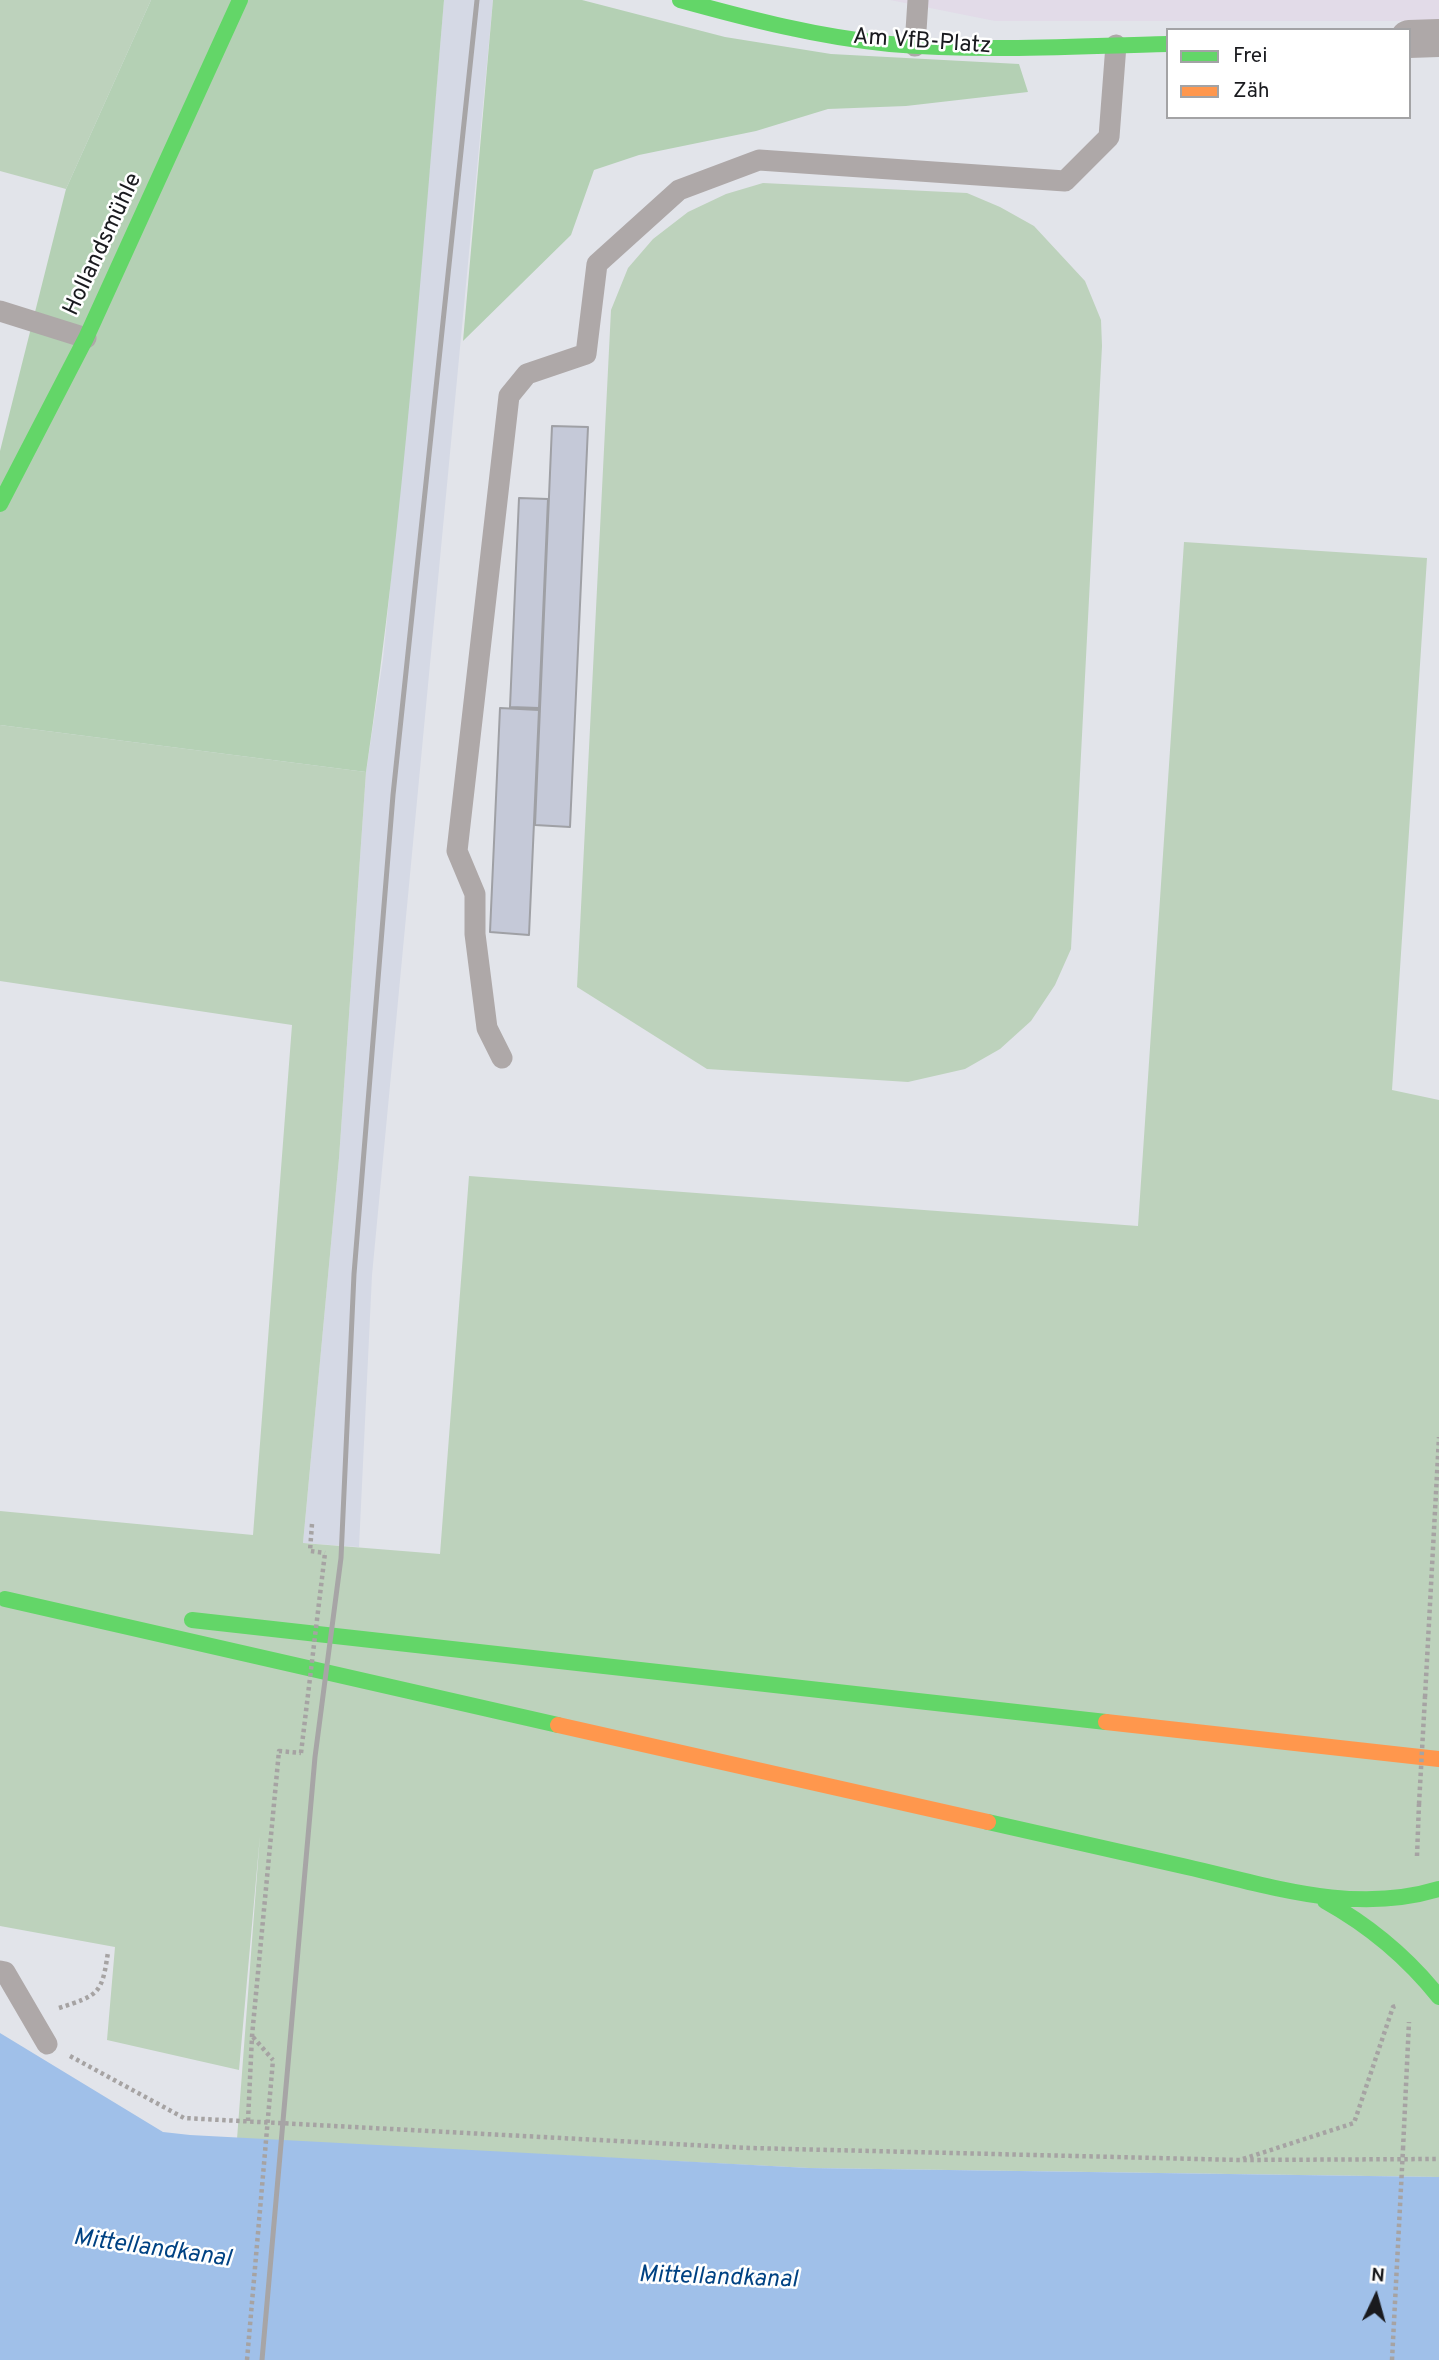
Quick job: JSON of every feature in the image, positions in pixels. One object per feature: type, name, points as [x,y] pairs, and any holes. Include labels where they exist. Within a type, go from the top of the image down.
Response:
[{"type":"main road","name":"Hollandsmühle","points":[[0,504],[86,338],[240,0]]},
{"type":"main road","name":"Am VfB-Platz","points":[[680,0],[728,14],[832,37],[915,46],[1015,48],[1166,44]]},
{"type":"main road","points":[[3,1599],[144,1614]]},
{"type":"main road","points":[[3,1599],[1317,1897],[1383,1901],[1439,1889]]},
{"type":"main road","points":[[172,1618],[1439,1759]]},
{"type":"main road","points":[[1317,1897],[1390,1944],[1439,1997]]},
{"type":"street","points":[[1411,39],[1439,38]]},
{"type":"lane","points":[[915,46],[918,0]]},
{"type":"lane","points":[[502,1058],[487,1028],[475,934],[475,894],[457,851],[509,396],[527,374],[586,354],[597,264],[678,190],[759,160],[1065,181],[1109,137],[1116,45]]},
{"type":"lane","points":[[0,311],[86,338]]},
{"type":"lane","points":[[0,1971],[5,1972],[47,2043]]},
{"type":"path","points":[[1419,1804],[1439,1437]]},
{"type":"path","points":[[248,2121],[252,2036],[279,1751],[301,1753],[325,1552],[310,1551],[312,1524]]},
{"type":"path","points":[[32,2017],[90,1998],[104,1983],[108,1952]]},
{"type":"path","points":[[1238,2160],[1354,2123],[1393,2007],[1402,2004]]},
{"type":"path","points":[[247,2360],[274,2060],[252,2036]]},
{"type":"path","points":[[47,2043],[184,2118],[749,2148],[1238,2160],[1439,2159]]},
{"type":"path","points":[[1392,2360],[1403,2149]]},
{"type":"shaded area","points":[[444,0],[493,0],[372,1275],[359,1547],[303,1543],[339,1158],[366,772],[383,659]]},
{"type":"shaded area","points":[[890,0],[1439,0],[1439,21],[995,21]]},
{"type":"green space","points":[[0,0],[151,0],[66,189],[0,171]]},
{"type":"green space","points":[[151,0],[444,0],[402,483],[366,772],[0,725],[0,451],[66,189]]},
{"type":"green space","points":[[493,0],[582,0],[725,37],[831,54],[1019,64],[1028,92],[906,106],[828,109],[756,131],[639,155],[594,170],[571,235],[463,341]]},
{"type":"green space","points":[[763,183],[967,193],[1034,226],[1085,281],[1101,320],[1102,346],[1071,949],[1055,985],[1031,1021],[1000,1049],[965,1069],[908,1082],[707,1069],[577,987],[611,310],[628,268],[653,239],[688,212],[726,194]]},
{"type":"green space","points":[[1184,542],[1427,558],[1392,1090],[1439,1100],[1439,2177],[809,2168],[237,2139],[260,1835],[239,2070],[107,2040],[115,1947],[0,1926],[0,1511],[253,1535],[292,1025],[0,981],[0,725],[366,772],[339,1158],[303,1543],[440,1554],[469,1176],[1138,1226]]},
{"type":"water","name":"Mittellandkanal","points":[[0,2033],[163,2132],[190,2135],[809,2168],[1439,2177],[1439,2360],[0,2360]]},
{"type":"building","points":[[552,426],[588,427],[570,827],[535,825]]},
{"type":"building","points":[[519,498],[548,499],[539,708],[510,707]]},
{"type":"building","points":[[500,708],[539,710],[529,935],[490,932]]},
{"type":"railway","points":[[262,2360],[315,1757],[341,1558],[354,1274],[393,795],[477,0]]},
{"type":"traffic: fast","points":[[0,504],[86,338],[240,0]]},
{"type":"traffic: fast","points":[[680,0],[810,32],[890,44],[994,48],[1166,44]]},
{"type":"traffic: fast","points":[[5,1599],[558,1725]]},
{"type":"traffic: fast","points":[[192,1620],[1106,1722]]},
{"type":"traffic: fast","points":[[988,1822],[1312,1895],[1375,1899],[1439,1889]]},
{"type":"traffic: fast","points":[[1325,1901],[1387,1943],[1439,1997]]},
{"type":"traffic: slow","points":[[1106,1722],[1439,1759]]},
{"type":"traffic: slow","points":[[558,1725],[988,1822]]}]
